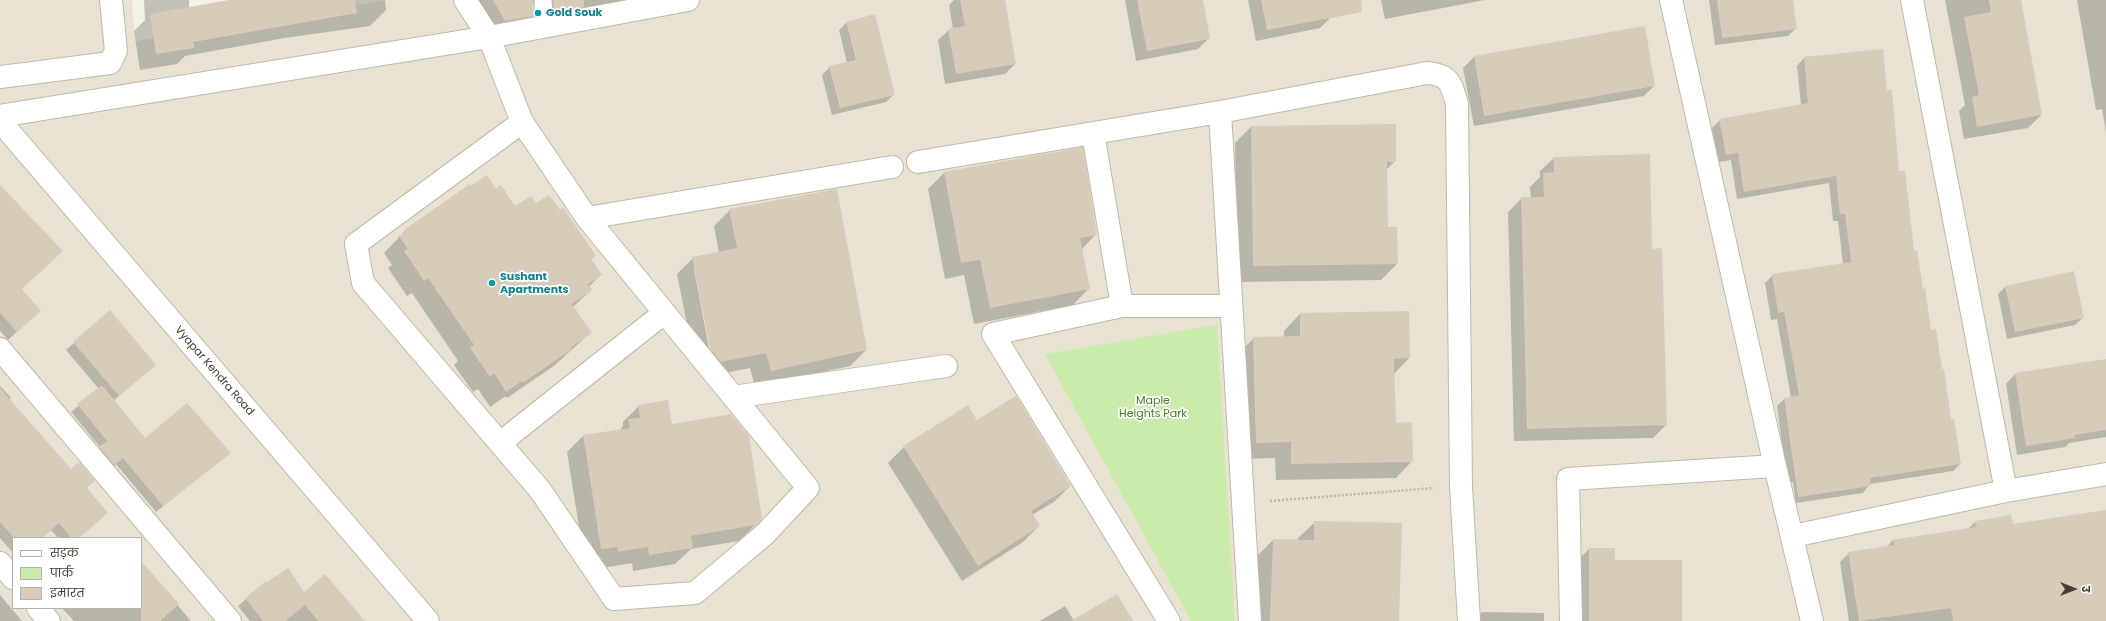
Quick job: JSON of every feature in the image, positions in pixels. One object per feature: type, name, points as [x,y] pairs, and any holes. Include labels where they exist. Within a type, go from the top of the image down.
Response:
[{"type":"street","points":[[0,77],[110,64],[116,51],[110,0]]},
{"type":"street","points":[[465,0],[489,37],[522,122],[587,218],[808,488],[765,534],[695,593],[614,599],[540,490],[363,283],[356,244],[522,122]]},
{"type":"street","points":[[0,116],[489,37],[688,0]]},
{"type":"street","points":[[1671,0],[1775,466],[1793,536],[1812,621]]},
{"type":"street","points":[[1912,0],[2006,491]]},
{"type":"street","points":[[918,162],[1220,112],[1427,73],[1442,74],[1452,84],[1457,104],[1461,486],[1469,621]]},
{"type":"street","points":[[1220,112],[1250,621]]},
{"type":"street","name":"Vyapar Kendra Road","points":[[0,121],[428,621]]},
{"type":"street","points":[[1093,133],[1122,306]]},
{"type":"street","points":[[587,218],[892,167]]},
{"type":"street","points":[[1169,621],[993,334],[1122,306],[1231,306]]},
{"type":"street","points":[[500,443],[664,312]]},
{"type":"street","points":[[0,349],[230,621]]},
{"type":"street","points":[[733,397],[946,366]]},
{"type":"street","points":[[1571,621],[1568,479],[1775,466]]},
{"type":"street","points":[[1793,536],[2006,491],[2106,474]]},
{"type":"street","points":[[0,563],[12,577]]},
{"type":"street","points":[[39,609],[49,621]]},
{"type":"lane","points":[[543,0],[545,27]]},
{"type":"path","points":[[1243,503],[1461,486]]},
{"type":"shaded area","points":[[0,0],[132,0],[135,41],[386,0],[2106,0],[2106,621],[0,621]]},
{"type":"green space","name":"Maple Heights Park","points":[[1217,325],[1235,621],[1191,621],[1045,354]]},
{"type":"building","points":[[229,0],[355,0],[357,13],[193,42],[194,48],[156,54],[150,14]]},
{"type":"building","points":[[493,0],[533,0],[534,16],[505,21]]},
{"type":"building","points":[[553,0],[584,0],[584,7],[554,12]]},
{"type":"building","points":[[960,0],[1005,0],[1016,64],[956,74],[948,29],[965,26]]},
{"type":"building","points":[[1137,0],[1203,0],[1210,39],[1147,51]]},
{"type":"building","points":[[1261,0],[1361,0],[1362,12],[1267,30]]},
{"type":"building","points":[[1717,0],[1793,0],[1797,29],[1722,38]]},
{"type":"building","points":[[1989,0],[2021,0],[2042,115],[1977,127],[1972,97],[1979,95],[1964,17],[1991,12]]},
{"type":"building","points":[[875,14],[895,95],[840,108],[829,66],[856,60],[846,22]]},
{"type":"building","points":[[1645,26],[1655,86],[1484,116],[1474,56]]},
{"type":"building","points":[[1883,49],[1887,90],[1892,90],[1899,171],[1905,171],[1914,251],[1917,250],[1923,289],[1925,288],[1931,330],[1936,329],[1942,369],[1944,369],[1951,419],[1954,419],[1961,464],[1870,478],[1871,486],[1798,497],[1784,398],[1799,395],[1784,312],[1778,313],[1772,274],[1851,262],[1845,214],[1840,214],[1836,176],[1744,192],[1738,153],[1726,155],[1719,119],[1808,103],[1804,57]]},
{"type":"building","points":[[1396,124],[1396,162],[1387,162],[1388,227],[1397,227],[1398,264],[1253,266],[1251,126]]},
{"type":"building","points":[[1083,147],[1097,235],[1080,238],[1090,289],[990,308],[980,260],[961,263],[944,172]]},
{"type":"building","points":[[1650,154],[1652,249],[1662,248],[1667,425],[1527,429],[1521,197],[1544,197],[1543,173],[1554,172],[1553,157]]},
{"type":"building","name":"Sushant Apartments","points":[[487,175],[496,189],[501,185],[515,206],[531,196],[536,203],[549,195],[560,210],[563,207],[596,256],[591,259],[602,275],[588,284],[592,290],[572,304],[592,333],[571,347],[572,349],[523,383],[522,381],[506,392],[494,373],[490,377],[470,348],[474,345],[428,278],[424,281],[404,251],[408,249],[399,236],[406,232],[404,230],[470,184],[471,186]]},
{"type":"building","points":[[0,185],[63,251],[22,289],[41,311],[17,332],[0,313]]},
{"type":"building","points":[[837,189],[867,350],[771,371],[766,353],[721,362],[710,349],[692,257],[737,248],[729,209]]},
{"type":"building","points":[[2074,271],[2084,318],[2015,332],[2005,286]]},
{"type":"building","points":[[110,310],[156,365],[119,396],[73,342]]},
{"type":"building","points":[[1409,311],[1410,358],[1394,359],[1396,423],[1412,422],[1413,462],[1291,464],[1291,442],[1256,443],[1253,337],[1300,336],[1300,313]]},
{"type":"building","points":[[2106,359],[2106,430],[2075,435],[2075,438],[2026,446],[2015,373]]},
{"type":"building","points":[[102,385],[145,438],[187,403],[231,453],[163,506],[123,458],[114,465],[99,447],[107,441],[77,404]]},
{"type":"building","points":[[0,388],[71,469],[79,462],[95,481],[86,487],[108,513],[80,537],[70,537],[59,523],[43,537],[13,537],[0,522]]},
{"type":"building","points":[[1016,396],[1071,486],[1031,511],[1040,526],[978,566],[903,446],[968,405],[977,420]]},
{"type":"building","points":[[668,400],[672,424],[731,414],[749,436],[762,519],[756,525],[691,536],[693,548],[649,555],[648,547],[618,552],[617,547],[601,549],[583,435],[630,428],[628,419],[640,418],[638,405]]},
{"type":"building","points":[[2106,510],[2106,621],[1953,621],[1951,608],[1859,621],[1848,552],[1894,545],[1893,540],[1976,527],[1975,521],[2011,515],[2013,524]]},
{"type":"building","points":[[1314,521],[1402,523],[1399,621],[1270,621],[1273,539],[1314,540]]},
{"type":"building","points":[[1589,548],[1615,548],[1615,560],[1682,560],[1682,621],[1589,621]]},
{"type":"building","points":[[142,562],[179,604],[160,621],[141,621]]},
{"type":"building","points":[[288,568],[304,592],[325,574],[365,621],[318,621],[305,605],[285,621],[263,621],[245,598],[266,581],[267,582]]},
{"type":"building","points":[[1117,594],[1133,621],[1071,621]]},
{"type":"place","name":"Gold Souk","points":[[538,13]]},
{"type":"place","name":"Sushant Apartments","points":[[492,283]]}]
